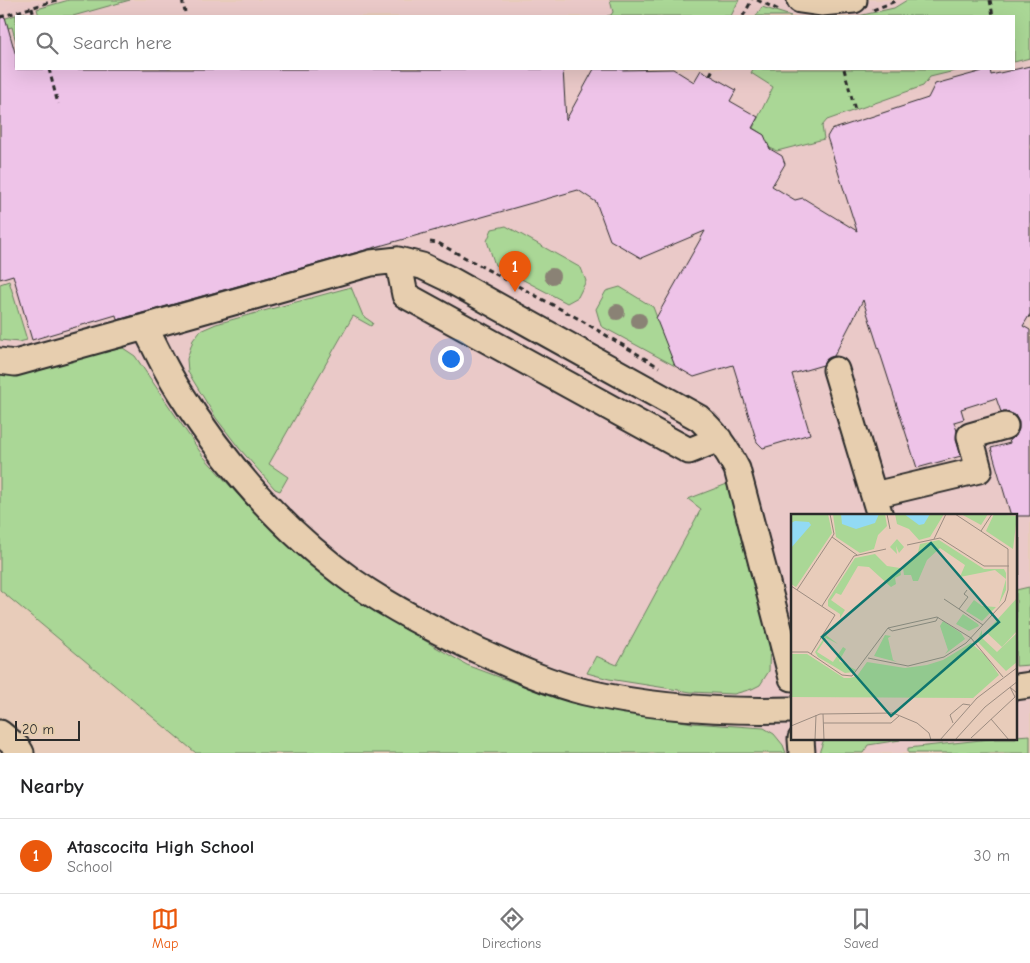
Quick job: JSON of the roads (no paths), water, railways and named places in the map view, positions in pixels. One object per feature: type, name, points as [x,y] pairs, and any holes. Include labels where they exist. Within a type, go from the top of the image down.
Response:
[{"type":"lane","points":[[800,0],[821,3],[854,0]]},
{"type":"lane","points":[[398,260],[405,294],[688,452],[719,439]]},
{"type":"lane","points":[[0,361],[15,363],[371,263],[398,260],[422,266],[699,418],[713,431],[728,451],[737,469],[791,674]]},
{"type":"lane","points":[[145,328],[178,391],[218,449],[247,484],[289,527],[328,562],[355,582],[412,618],[501,661],[585,692],[660,706],[694,709],[791,710]]},
{"type":"lane","points":[[836,370],[877,505],[979,470],[970,436],[1005,426]]},
{"type":"lane","points":[[0,733],[18,748],[21,753]]},
{"type":"lane","points":[[801,740],[802,753]]},
{"type":"place","name":"Atascocita High School","points":[[515,292]]}]
